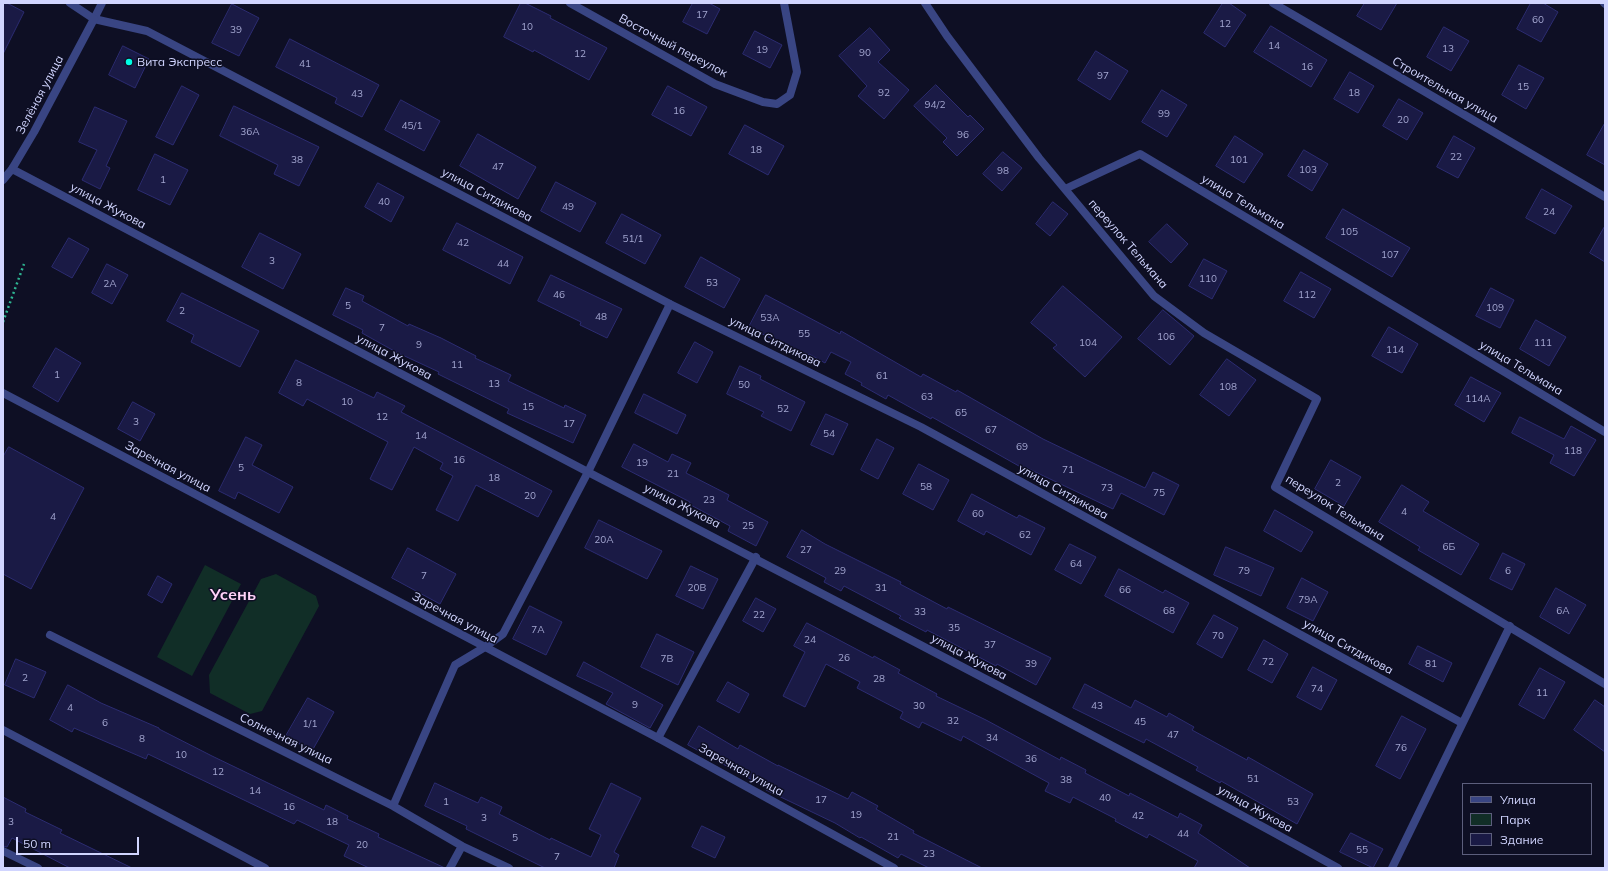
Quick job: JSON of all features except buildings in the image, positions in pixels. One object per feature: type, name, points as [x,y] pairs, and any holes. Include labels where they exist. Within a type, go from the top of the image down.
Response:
[{"type":"street","name":"улица Ситдикова","points":[[70,3],[94,19],[148,31],[670,304],[921,427],[1462,724]]},
{"type":"street","name":"Зелёная улица","points":[[3,180],[12,169],[34,132],[102,3]]},
{"type":"street","name":"Восточный переулок","points":[[570,3],[715,84],[763,102],[778,104],[790,95],[797,72],[784,3]]},
{"type":"street","points":[[925,3],[974,73],[1039,158],[1065,189]]},
{"type":"street","name":"Строительная улица","points":[[1274,3],[1605,197]]},
{"type":"street","name":"улица Тельмана","points":[[1065,189],[1140,154],[1605,432]]},
{"type":"street","name":"улица Жукова","points":[[12,169],[588,472],[756,558],[1243,815],[1338,868]]},
{"type":"street","name":"переулок Тельмана","points":[[1065,189],[1154,296],[1204,332],[1317,399],[1275,487],[1605,684]]},
{"type":"street","points":[[393,806],[455,665],[503,634],[588,472],[670,304]]},
{"type":"street","name":"Заречная улица","points":[[3,393],[658,738],[894,868]]},
{"type":"street","points":[[658,738],[756,558]]},
{"type":"street","points":[[1392,868],[1510,626]]},
{"type":"street","name":"Солнечная улица","points":[[50,635],[393,806],[462,846],[509,868]]},
{"type":"street","points":[[3,730],[265,868]]},
{"type":"street","points":[[450,868],[462,846]]},
{"type":"street","points":[[3,851],[38,868]]},
{"type":"path","points":[[3,322],[24,264]]},
{"type":"green space","points":[[205,565],[241,584],[192,676],[157,657]]},
{"type":"green space","points":[[276,574],[316,596],[319,606],[262,711],[250,714],[210,693],[209,675],[261,579]]},
{"type":"place","name":"Вита Экспресс","points":[[129,62]]},
{"type":"district","name":"Усень","points":[[233,595]]}]
